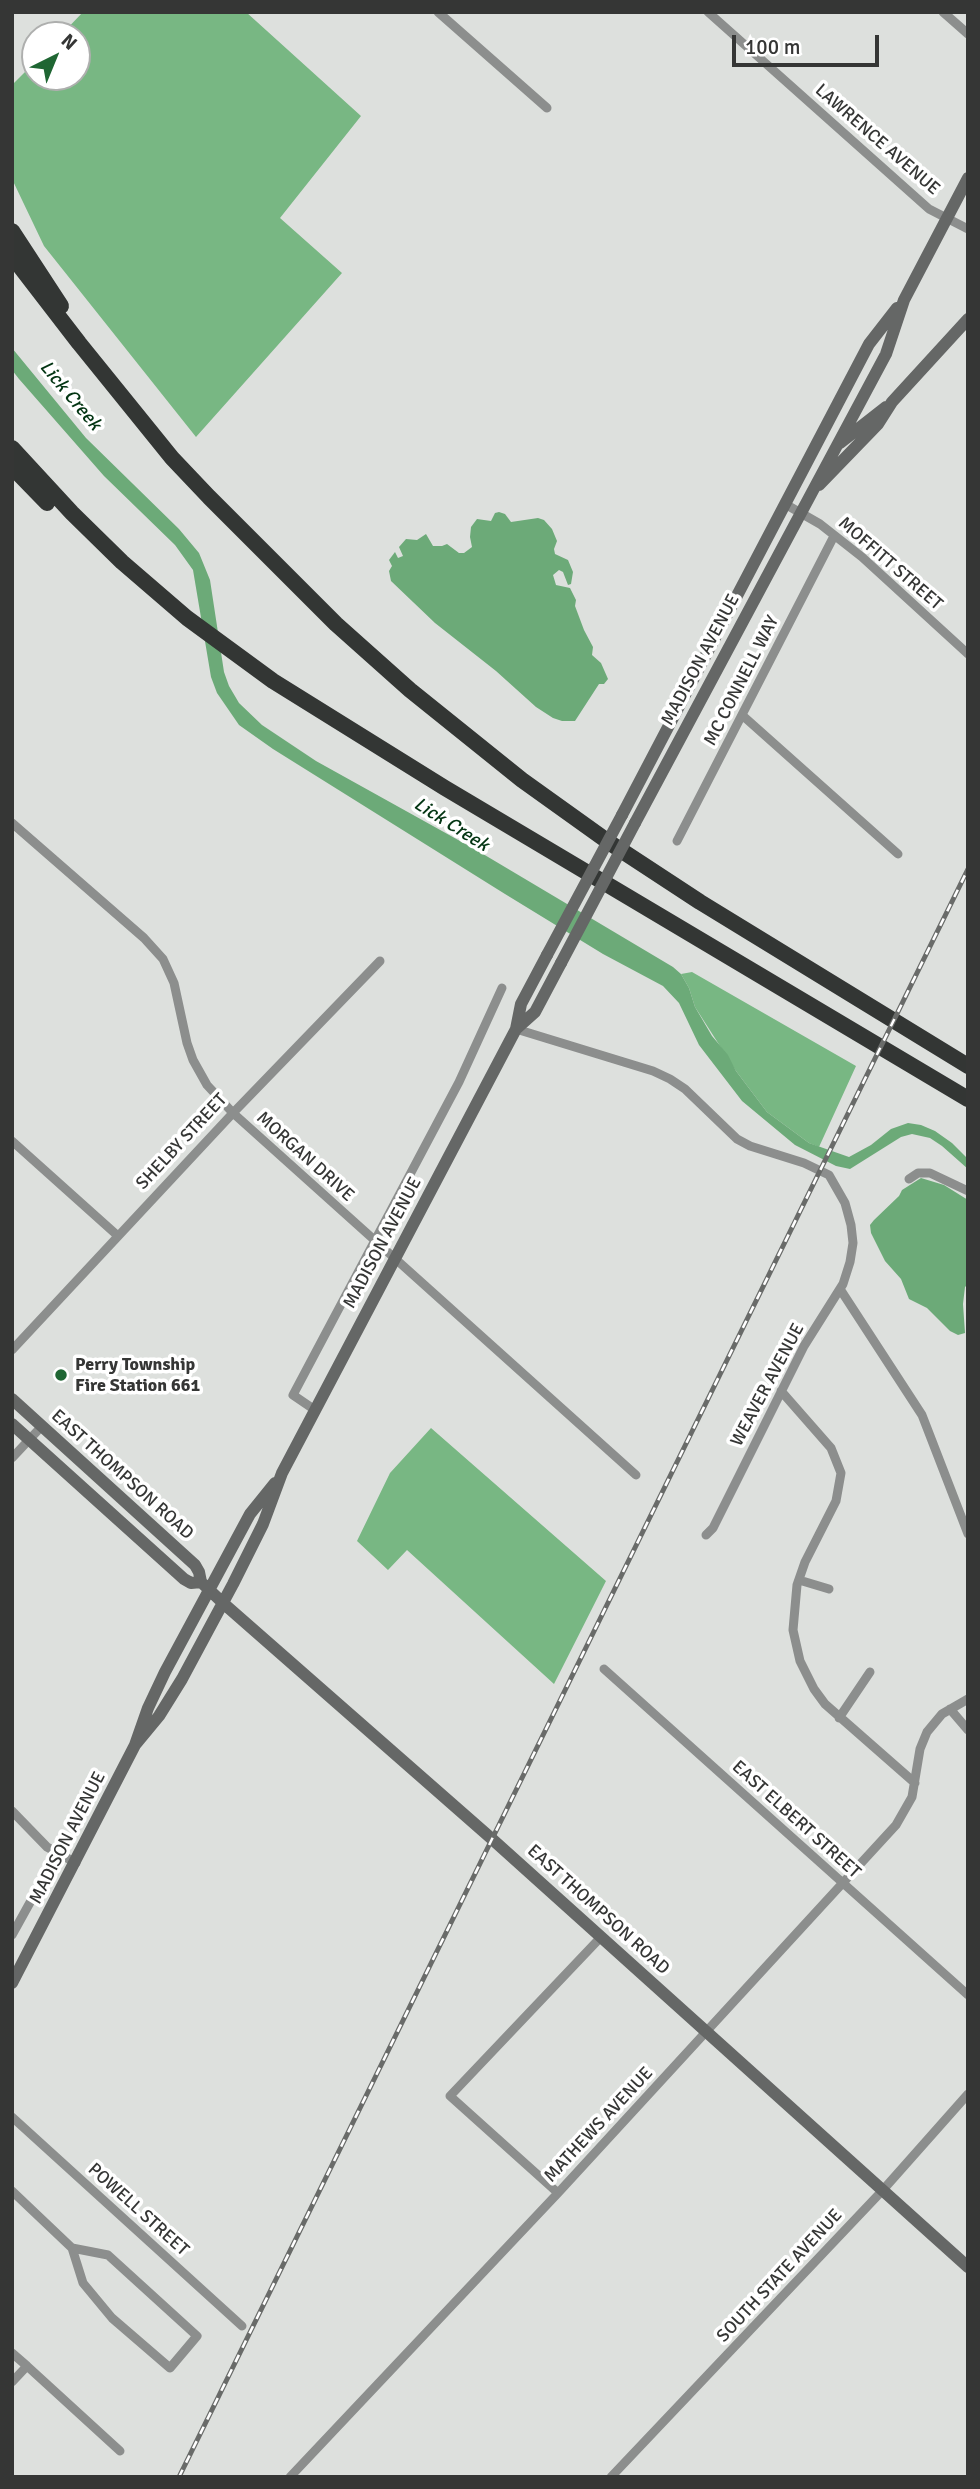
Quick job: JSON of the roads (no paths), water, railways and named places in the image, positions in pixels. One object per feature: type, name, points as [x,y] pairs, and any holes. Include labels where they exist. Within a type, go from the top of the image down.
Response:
[{"type":"highway","points":[[12,231],[59,304],[79,343]]},
{"type":"highway","points":[[12,256],[172,457],[250,541],[336,624],[438,713],[522,780],[610,843],[700,902],[968,1066]]},
{"type":"highway","points":[[12,448],[55,496],[122,562],[177,609],[250,665],[445,788],[968,1099]]},
{"type":"highway","points":[[12,467],[67,522],[122,562]]},
{"type":"main road","name":"MADISON AVENUE","points":[[516,1030],[535,1012],[886,354],[904,300],[968,178]]},
{"type":"main road","name":"MADISON AVENUE","points":[[135,1745],[171,1696],[223,1603],[263,1524],[282,1473],[516,1030],[521,1004],[869,344],[904,300]]},
{"type":"main road","points":[[799,478],[810,466],[892,402],[968,319]]},
{"type":"main road","points":[[864,394],[873,403],[892,402]]},
{"type":"main road","points":[[811,493],[878,424],[892,402]]},
{"type":"main road","name":"EAST THOMPSON ROAD","points":[[12,1399],[195,1566],[205,1586],[223,1603],[601,1937],[968,2267]]},
{"type":"main road","name":"EAST THOMPSON ROAD","points":[[12,1424],[184,1579],[205,1586]]},
{"type":"main road","name":"MADISON AVENUE","points":[[12,1983],[135,1745],[148,1708],[205,1586],[250,1514],[282,1473]]},
{"type":"street","points":[[438,12],[547,108]]},
{"type":"street","name":"LAWRENCE AVENUE","points":[[708,12],[929,209],[968,229]]},
{"type":"street","points":[[943,12],[968,34]]},
{"type":"street","name":"MOFFITT STREET","points":[[785,504],[800,511],[862,557],[968,654]]},
{"type":"street","name":"MC CONNELL WAY","points":[[677,841],[834,536]]},
{"type":"street","points":[[742,715],[898,854]]},
{"type":"street","name":"MORGAN DRIVE","points":[[12,823],[144,938],[163,959],[174,983],[193,1060],[206,1084],[233,1113],[636,1475]]},
{"type":"street","name":"SHELBY STREET","points":[[12,1350],[233,1113],[380,961]]},
{"type":"street","name":"MADISON AVENUE","points":[[315,1410],[293,1395],[459,1082],[502,988]]},
{"type":"street","name":"WEAVER AVENUE","points":[[516,1030],[661,1075],[684,1089],[721,1127],[740,1141],[818,1168],[829,1175],[845,1203],[851,1225],[852,1248],[848,1271],[840,1289],[804,1346],[712,1528],[706,1535]]},
{"type":"street","points":[[12,1141],[118,1236]]},
{"type":"street","points":[[909,1179],[918,1173],[930,1173],[968,1191]]},
{"type":"street","points":[[840,1289],[920,1411],[968,1534]]},
{"type":"street","points":[[781,1391],[831,1448],[841,1474],[836,1501],[805,1562],[799,1580],[793,1616],[797,1652],[814,1689],[839,1718],[915,1783]]},
{"type":"street","points":[[12,1458],[42,1426]]},
{"type":"street","points":[[799,1580],[829,1589]]},
{"type":"street","name":"EAST ELBERT STREET","points":[[604,1669],[968,1995]]},
{"type":"street","points":[[839,1718],[870,1672]]},
{"type":"street","name":"MATHEWS AVENUE","points":[[290,2477],[558,2193],[899,1821],[909,1805],[925,1736],[936,1720],[968,1699]]},
{"type":"street","points":[[950,1709],[968,1730]]},
{"type":"street","points":[[12,1811],[47,1847],[76,1863]]},
{"type":"street","name":"MADISON AVENUE","points":[[12,1935],[58,1852]]},
{"type":"street","points":[[558,2193],[450,2096],[601,1937]]},
{"type":"street","name":"SOUTH STATE AVENUE","points":[[611,2477],[882,2191],[968,2094]]},
{"type":"street","name":"POWELL STREET","points":[[12,2117],[242,2326]]},
{"type":"street","points":[[12,2191],[72,2248],[83,2283],[111,2318],[170,2368],[197,2336],[108,2255],[72,2248]]},
{"type":"street","points":[[12,2353],[120,2451]]},
{"type":"street","points":[[12,2382],[27,2366]]},
{"type":"railway","points":[[179,2477],[968,869]]},
{"type":"place","name":"Perry Township Fire Station 661","points":[[61,1375]]},
{"type":"water label","name":"Lick Creek","points":[[70,396]]},
{"type":"water label","name":"Lick Creek","points":[[451,825]]}]
